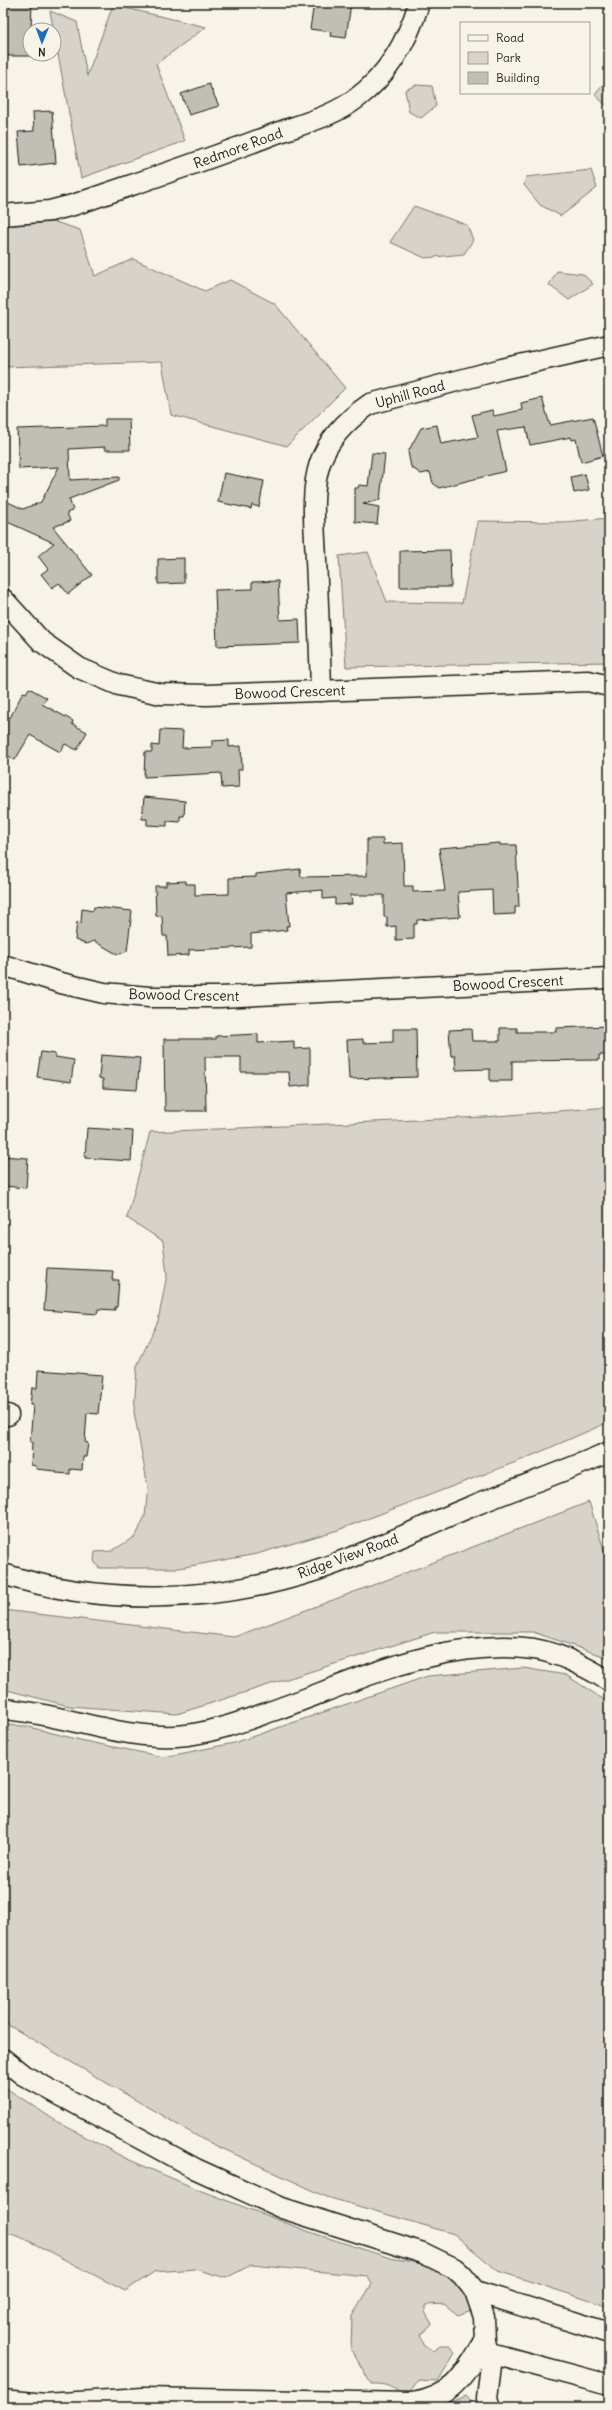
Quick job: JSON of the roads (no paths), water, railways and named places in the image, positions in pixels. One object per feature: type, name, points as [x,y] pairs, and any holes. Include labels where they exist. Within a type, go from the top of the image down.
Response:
[{"type":"street","name":"Redmore Road","points":[[3,215],[50,211],[73,205],[228,152],[341,109],[358,98],[388,68],[404,44],[419,3]]},
{"type":"street","name":"Uphill Road","points":[[321,691],[315,522],[316,488],[320,464],[338,431],[353,415],[370,404],[509,367],[609,345]]},
{"type":"street","name":"Bowood Crescent","points":[[3,599],[42,642],[79,668],[120,686],[161,694],[208,695],[588,681],[609,686]]},
{"type":"street","name":"Bowood Crescent","points":[[3,965],[61,983],[104,993],[149,997],[220,997],[609,978]]},
{"type":"street","name":"Ridge View Road","points":[[3,1574],[74,1591],[131,1596],[198,1595],[257,1585],[323,1568],[609,1452]]},
{"type":"street","points":[[3,1709],[26,1710],[147,1734],[186,1735],[230,1726],[424,1657],[476,1648],[535,1649],[584,1666],[609,1681]]},
{"type":"street","points":[[3,2059],[23,2074],[196,2169],[282,2208],[423,2253],[454,2268],[475,2291],[484,2318],[491,2365],[487,2398],[490,2407]]},
{"type":"street","points":[[475,2291],[609,2333]]},
{"type":"street","points":[[488,2347],[609,2385]]},
{"type":"street","points":[[3,2400],[45,2404],[142,2398],[414,2405],[432,2400],[457,2383],[488,2347]]}]
